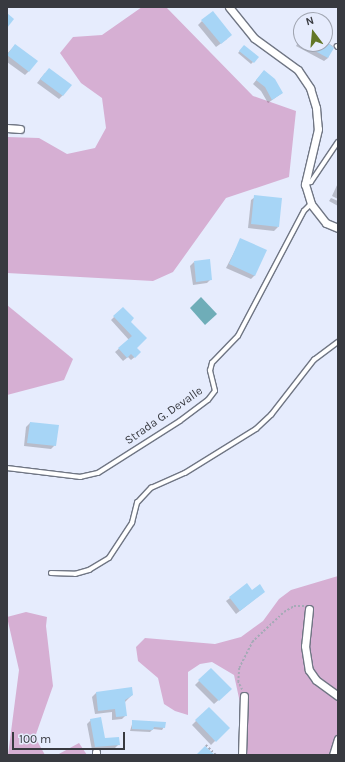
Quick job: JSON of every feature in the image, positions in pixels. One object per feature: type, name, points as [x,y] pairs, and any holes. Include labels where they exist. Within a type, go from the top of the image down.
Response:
[{"type":"street","points":[[229,7],[254,38],[298,70],[310,88],[316,108],[318,129],[305,184],[311,204],[326,222],[338,228]]},
{"type":"street","points":[[7,128],[20,129]]},
{"type":"street","points":[[309,609],[306,646],[309,670],[316,680],[338,696]]},
{"type":"street","points":[[242,755],[244,696]]},
{"type":"street","points":[[333,755],[338,739]]},
{"type":"lane","points":[[305,184],[311,182],[338,142]]},
{"type":"lane","name":"Strada G. Devalle","points":[[7,468],[80,477],[98,473],[208,400],[215,391],[210,371],[212,363],[238,336],[304,211],[311,204]]},
{"type":"lane","points":[[51,573],[75,574],[94,568],[109,558],[132,523],[137,503],[151,488],[185,473],[256,429],[271,415],[314,360],[338,342]]},
{"type":"path","points":[[244,696],[238,682],[239,668],[252,642],[284,612],[301,604],[309,609]]},
{"type":"path","points":[[206,745],[216,755]]},
{"type":"shaded area","points":[[142,7],[166,7],[253,96],[296,111],[289,177],[226,198],[173,272],[153,281],[7,273],[7,137],[39,138],[67,154],[95,148],[106,128],[102,98],[81,83],[60,53],[73,37],[102,35]]},
{"type":"shaded area","points":[[7,305],[73,359],[64,380],[7,395]]},
{"type":"shaded area","points":[[338,576],[338,755],[244,755],[242,712],[234,675],[212,662],[200,664],[188,672],[188,715],[175,711],[164,704],[158,678],[138,661],[136,647],[145,638],[215,644],[241,637],[263,621],[279,599],[291,590]]},
{"type":"shaded area","points":[[26,612],[47,617],[46,626],[53,686],[35,737],[45,755],[8,755],[19,670],[7,617]]},
{"type":"shaded area","points":[[79,743],[87,755],[57,755]]},
{"type":"water","points":[[201,297],[217,314],[205,325],[190,308]]},
{"type":"building","points":[[213,11],[232,35],[221,44],[201,20]]},
{"type":"building","points":[[7,13],[14,19],[7,28]]},
{"type":"building","points":[[15,44],[38,61],[29,72],[7,55]]},
{"type":"building","points":[[244,45],[259,57],[254,63],[239,51]]},
{"type":"building","points":[[317,52],[332,52],[328,58]]},
{"type":"building","points":[[49,68],[72,85],[63,96],[40,79]]},
{"type":"building","points":[[264,70],[275,79],[283,93],[272,100],[265,87],[256,80]]},
{"type":"building","points":[[254,195],[282,198],[279,227],[251,224]]},
{"type":"building","points":[[240,238],[267,250],[255,276],[229,264]]},
{"type":"building","points":[[210,259],[212,280],[196,282],[194,261]]},
{"type":"building","points":[[123,307],[134,318],[131,322],[147,338],[137,348],[141,352],[135,358],[131,354],[127,358],[118,348],[132,336],[113,316]]},
{"type":"building","points":[[30,422],[59,425],[56,446],[27,443]]},
{"type":"building","points":[[247,583],[252,590],[260,584],[265,592],[240,611],[229,597]]},
{"type":"building","points":[[211,668],[232,689],[219,701],[198,680]]},
{"type":"building","points":[[132,687],[133,695],[125,700],[127,716],[116,717],[115,709],[98,711],[96,692]]},
{"type":"building","points":[[209,707],[230,728],[216,742],[195,720]]},
{"type":"building","points":[[101,717],[105,738],[119,737],[120,745],[95,747],[90,719]]},
{"type":"building","points":[[132,720],[166,722],[165,728],[154,727],[153,730],[132,729]]},
{"type":"building","points":[[205,746],[215,755],[196,755]]}]
